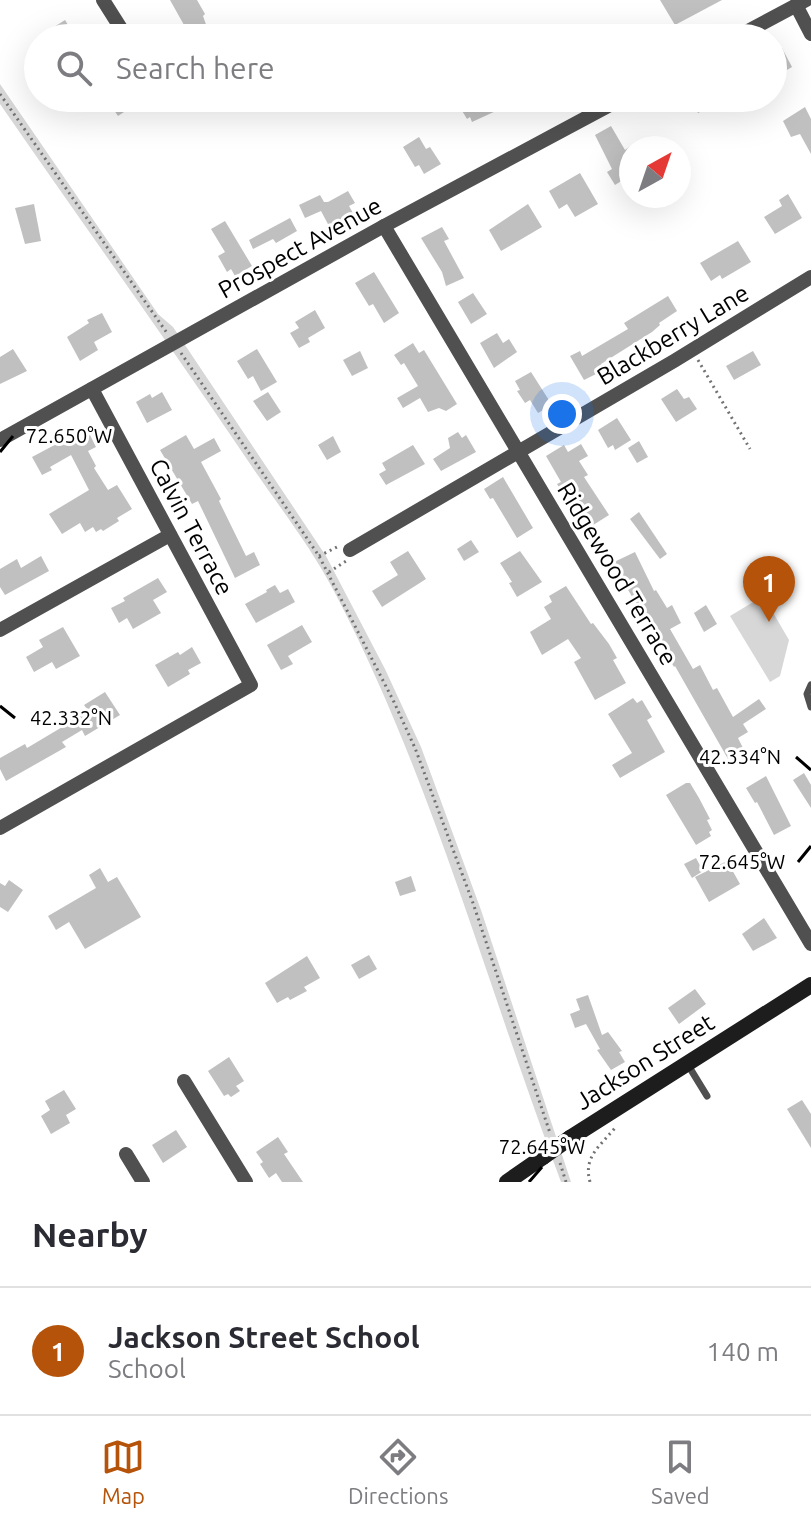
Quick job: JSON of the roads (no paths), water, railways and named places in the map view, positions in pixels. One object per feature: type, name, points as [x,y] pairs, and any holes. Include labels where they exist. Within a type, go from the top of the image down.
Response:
[{"type":"street","points":[[103,0],[118,24]]},
{"type":"street","points":[[760,24],[798,2],[811,34]]},
{"type":"street","name":"Prospect Avenue","points":[[0,440],[384,226],[597,112]]},
{"type":"street","name":"Ridgewood Terrace","points":[[384,226],[811,944]]},
{"type":"street","name":"Blackberry Lane","points":[[350,550],[811,277]]},
{"type":"street","name":"Calvin Terrace","points":[[0,828],[251,685],[92,389]]},
{"type":"street","points":[[0,630],[170,535]]},
{"type":"street","name":"Jackson Street","points":[[507,1182],[570,1138],[811,985]]},
{"type":"street","points":[[184,1081],[246,1182]]},
{"type":"street","points":[[126,1154],[143,1182]]},
{"type":"lane","points":[[811,685],[807,694],[811,707]]},
{"type":"lane","points":[[687,1064],[707,1096]]},
{"type":"place","name":"Jackson Street School","points":[[769,622]]}]
